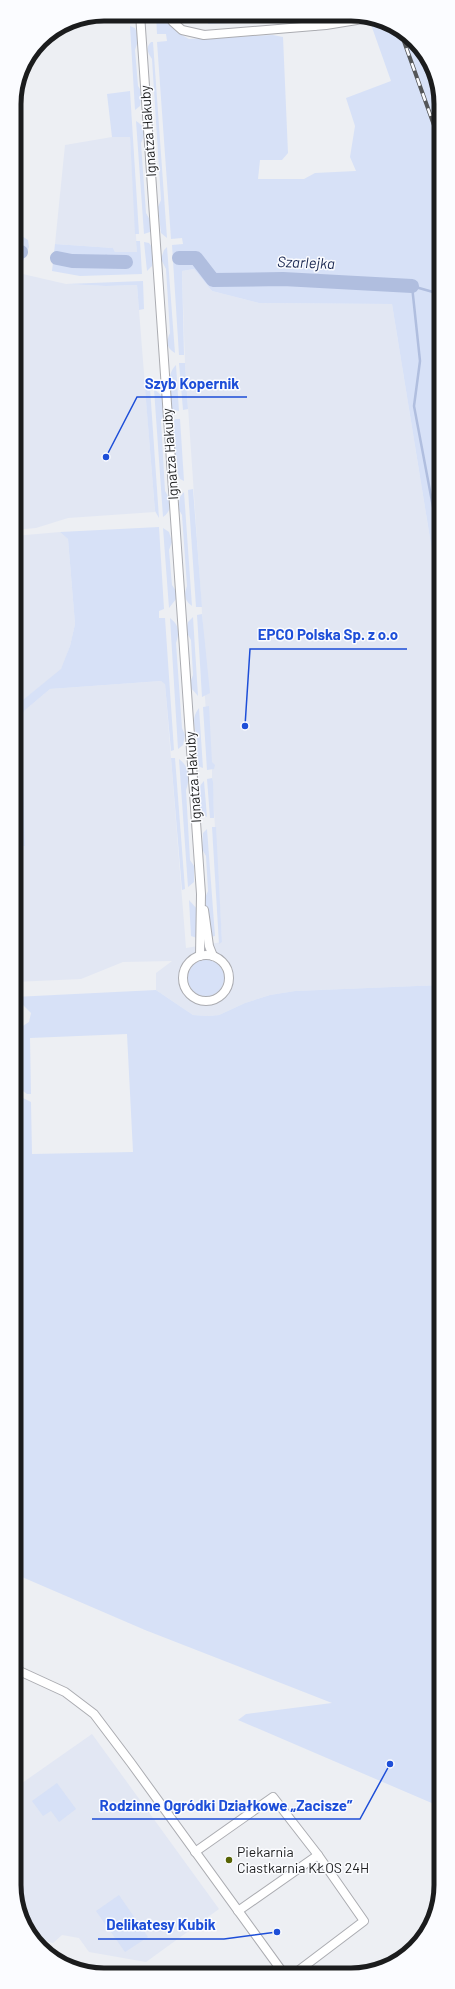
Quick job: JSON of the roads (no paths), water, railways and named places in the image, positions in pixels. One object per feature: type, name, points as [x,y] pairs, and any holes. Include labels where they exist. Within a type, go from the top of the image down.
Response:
[{"type":"street","name":"Ignatza Hakuby","points":[[140,21],[201,894],[209,946],[213,956]]},
{"type":"street","points":[[172,21],[182,30],[204,35],[314,26],[348,21]]},
{"type":"street","points":[[314,21],[314,26]]},
{"type":"street","name":"Ignatza Hakuby","points":[[200,956],[201,894]]},
{"type":"street","points":[[200,956],[213,956],[221,960],[226,967],[229,975],[229,984],[225,992],[218,998],[206,1001],[193,997],[187,991],[184,983],[186,967],[195,958],[200,956]]},
{"type":"street","points":[[21,1672],[65,1692],[94,1714],[280,1968]]},
{"type":"street","points":[[195,1852],[273,1797],[318,1855],[364,1921],[302,1968]]},
{"type":"street","points":[[238,1911],[318,1855]]},
{"type":"waterway","name":"Szarlejka","points":[[104,262],[106,256]]},
{"type":"waterway","name":"Szarlejka","points":[[57,258],[72,261],[126,262]]},
{"type":"waterway","name":"Szarlejka","points":[[179,258],[196,258],[213,280],[283,279],[412,286]]},
{"type":"waterway","points":[[434,292],[412,286],[420,361],[414,406],[434,512]]},
{"type":"railway","points":[[403,39],[434,125]]},
{"type":"place","name":"Szyb Kopernik","points":[[106,457]]},
{"type":"place","name":"EPCO Polska Sp. z o.o","points":[[245,726]]},
{"type":"place","name":"Rodzinne Ogródki Działkowe „Zacisze”","points":[[390,1764]]},
{"type":"place","name":"Piekarnia Ciastkarnia KŁOS 24H","points":[[229,1860]]},
{"type":"place","name":"Delikatesy Kubik","points":[[277,1932]]}]
